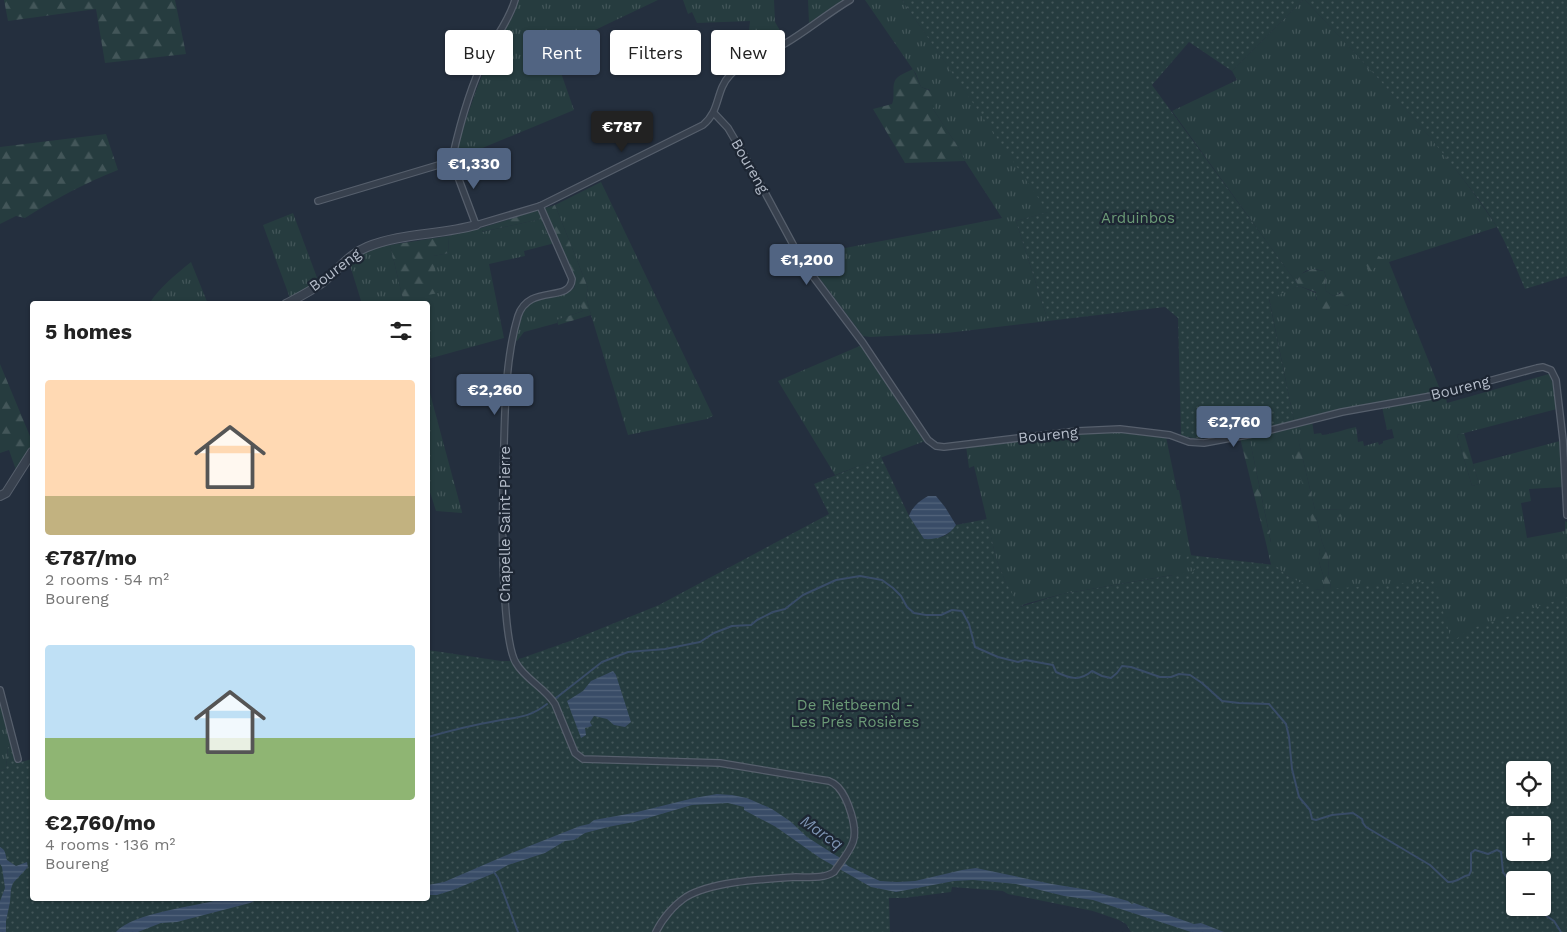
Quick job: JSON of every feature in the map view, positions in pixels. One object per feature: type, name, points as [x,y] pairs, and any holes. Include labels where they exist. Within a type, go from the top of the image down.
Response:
[{"type":"street","points":[[476,225],[452,161],[481,67],[492,43],[508,18],[515,0]]},
{"type":"street","name":"Boureng","points":[[291,301],[318,286],[348,258],[366,247],[385,242],[461,230],[540,206],[703,125],[710,119],[724,84],[736,69],[787,42],[850,0]]},
{"type":"street","name":"Boureng","points":[[714,112],[728,128],[756,174],[803,263],[868,350],[928,440],[936,446],[944,447],[1077,431],[1120,429],[1161,433],[1189,442],[1204,443],[1263,432],[1342,412],[1437,395],[1543,367],[1551,370],[1556,380],[1563,440],[1567,516]]},
{"type":"street","points":[[318,202],[452,161]]},
{"type":"street","name":"Chapelle Saint-Pierre","points":[[540,206],[572,279],[567,291],[535,297],[526,303],[518,316],[511,352],[505,416],[502,548],[507,627],[516,663],[555,704],[575,753],[583,759],[720,763],[828,780],[838,787],[844,796],[855,830],[853,842],[834,872],[814,877],[754,881],[704,889],[680,902],[659,925],[656,932]]},
{"type":"street","points":[[0,496],[6,493],[30,455]]},
{"type":"street","points":[[0,690],[18,759]]},
{"type":"green space","points":[[4,0],[175,0],[186,54],[105,63],[96,9],[8,21]]},
{"type":"green space","points":[[518,0],[658,0],[595,30],[523,30],[523,75],[562,75],[574,110],[456,159],[457,146],[482,75],[513,75],[513,30],[505,30],[514,14]]},
{"type":"green space","points":[[683,0],[774,0],[775,22],[780,30],[749,30],[750,21],[697,23],[692,12],[688,14]]},
{"type":"green space","points":[[808,0],[843,0],[809,23]]},
{"type":"green space","points":[[865,0],[902,0],[1049,212],[1016,221],[1048,321],[947,333],[863,336],[803,256],[1002,218],[933,109],[930,90],[921,87],[916,74]]},
{"type":"green space","name":"Arduinbos","points":[[902,0],[1303,0],[1232,71],[1189,42],[1152,85],[1299,286],[1269,299],[1294,421],[1220,437],[1192,438],[1181,435],[1178,318],[1165,307],[1048,321],[1016,221],[1048,212]]},
{"type":"green space","points":[[1303,0],[1406,109],[1454,167],[1497,227],[1389,262],[1441,392],[1354,407],[1294,421],[1269,298],[1299,286],[1316,293],[1316,300],[1333,299],[1346,306],[1351,303],[1344,290],[1333,296],[1326,291],[1324,271],[1307,270],[1301,274],[1296,282],[1172,111],[1237,80],[1232,71]]},
{"type":"green space","points":[[1305,0],[1567,0],[1567,276],[1525,289],[1497,227],[1472,191],[1411,116]]},
{"type":"green space","points":[[913,69],[921,87],[933,92],[936,103],[933,109],[960,150],[965,161],[905,163],[873,109],[892,104],[894,83],[901,75]]},
{"type":"green space","points":[[106,134],[118,170],[70,192],[25,218],[16,216],[0,224],[0,147]]},
{"type":"green space","points":[[601,182],[713,416],[707,419],[628,435],[591,315],[586,296],[588,288],[555,205]]},
{"type":"green space","points":[[555,205],[588,288],[586,296],[591,315],[558,325],[557,320],[583,311],[574,291],[575,277],[556,234],[548,236],[541,219],[481,232],[481,228]]},
{"type":"green space","points":[[293,213],[319,283],[290,298],[263,225]]},
{"type":"green space","points":[[541,219],[548,236],[551,235],[555,243],[524,251],[525,256],[489,264],[504,338],[430,358],[430,301],[361,301],[349,262],[363,253],[390,245],[403,299],[433,256],[449,253],[448,236],[481,228],[482,232]]},
{"type":"green space","points":[[448,236],[449,253],[433,256],[439,293],[403,299],[390,245]]},
{"type":"green space","points":[[1369,255],[1377,255],[1389,262],[1374,268],[1370,272],[1365,263]]},
{"type":"green space","points":[[191,262],[207,301],[151,301]]},
{"type":"green space","points":[[1312,269],[1324,271],[1326,291],[1333,296],[1340,294],[1346,285],[1353,286],[1357,290],[1351,303],[1346,306],[1333,300],[1329,310],[1320,307],[1317,302],[1316,292],[1299,286],[1296,282],[1301,274]]},
{"type":"green space","points":[[574,288],[583,311],[557,320],[557,323],[524,332],[517,341],[515,340],[522,316],[529,305]]},
{"type":"green space","points":[[862,345],[925,441],[835,475],[778,381]]},
{"type":"green space","points":[[0,364],[30,436],[30,451],[17,473],[9,450],[0,453]]},
{"type":"green space","points":[[1549,374],[1553,384],[1557,409],[1457,435],[1472,486],[1479,484],[1473,464],[1560,441],[1563,487],[1529,489],[1531,501],[1521,503],[1527,538],[1565,531],[1565,521],[1567,522],[1567,724],[1172,575],[1062,594],[1025,604],[1016,609],[996,558],[974,466],[969,468],[966,446],[1091,433],[1141,434],[1166,437],[1177,490],[1179,490],[1191,555],[1189,555],[1304,585],[1271,565],[1266,543],[1271,542],[1249,436],[1312,421],[1314,434],[1321,433],[1322,435],[1356,427],[1358,442],[1363,441],[1364,446],[1378,442],[1379,445],[1383,441],[1394,438],[1392,429],[1387,430],[1382,407],[1445,395],[1447,403]],"holes":[[[1298,439],[1315,510],[1346,509],[1316,516],[1322,542],[1329,559],[1328,570],[1331,589],[1317,596],[1315,590],[1323,589],[1324,579],[1319,561],[1320,552]]]},
{"type":"green space","points":[[430,393],[462,513],[436,511],[430,492]]},
{"type":"green space","points":[[1464,433],[1479,484],[1472,486],[1457,435]]},
{"type":"green space","points":[[1249,436],[1271,543],[1266,543],[1240,438]]},
{"type":"green space","points":[[1298,439],[1315,510],[1345,509],[1346,499],[1351,499],[1352,517],[1316,516],[1322,542],[1329,559],[1328,570],[1331,589],[1329,593],[1315,590],[1323,589],[1324,579],[1319,561],[1320,552],[1291,441]]},
{"type":"green space","name":"De Rietbeemd - Les Prés Rosières","points":[[881,457],[909,516],[924,539],[942,537],[948,534],[956,525],[987,519],[996,558],[1006,583],[1020,607],[1062,594],[1192,573],[1195,569],[1187,562],[1186,558],[1189,555],[1275,565],[1286,575],[1315,590],[1434,581],[1452,642],[1470,629],[1567,597],[1567,932],[1131,932],[1126,924],[1119,920],[1093,911],[1008,894],[1003,891],[952,887],[951,892],[889,898],[890,932],[0,932],[0,771],[6,769],[8,747],[13,745],[17,763],[30,760],[30,901],[430,901],[430,650],[511,661],[570,641],[659,605],[829,514],[814,484]]},
{"type":"green space","points":[[0,703],[13,745],[8,747],[6,769],[0,771]]},
{"type":"water","points":[[928,496],[936,496],[956,525],[950,532],[933,539],[924,539],[909,516],[916,504]]},
{"type":"water","points":[[613,671],[631,722],[625,727],[614,725],[607,719],[594,716],[590,722],[592,726],[585,728],[586,735],[581,738],[567,701],[583,691],[591,681]]},
{"type":"water","points":[[717,794],[732,795],[747,798],[772,809],[790,821],[807,837],[840,858],[848,866],[880,881],[915,881],[976,868],[1089,890],[1128,901],[1132,904],[1134,903],[1194,924],[1201,923],[1224,932],[1191,932],[1093,900],[1064,896],[1016,884],[973,880],[954,881],[896,892],[871,887],[820,858],[776,827],[744,810],[744,807],[728,803],[692,805],[634,822],[585,833],[574,840],[565,841],[545,853],[508,865],[492,874],[453,890],[430,895],[430,885],[444,882],[502,857],[589,824],[594,820],[633,813]]},
{"type":"water","points":[[0,847],[4,851],[7,860],[16,866],[27,862],[28,867],[13,883],[6,921],[6,932],[0,932],[0,901],[5,888],[0,864]]},
{"type":"water","points":[[213,901],[254,901],[177,922],[161,923],[138,932],[116,932],[124,925],[166,911]]},
{"type":"waterway","points":[[556,698],[602,662],[628,652],[665,649],[700,642],[714,633],[732,626],[751,625],[773,612],[785,609],[803,595],[836,580],[860,576],[882,580],[901,596],[907,607],[914,613],[941,615],[952,610],[962,611],[969,624],[975,647],[998,657],[1018,662],[1025,660],[1053,665],[1056,672],[1074,678],[1083,677],[1092,671],[1111,678],[1122,666],[1131,667],[1160,677],[1171,677],[1179,674],[1190,675],[1222,701],[1269,704],[1286,724],[1292,769],[1299,797],[1310,810],[1312,819],[1316,820],[1332,815],[1353,813],[1362,819],[1366,827],[1430,865],[1448,882],[1469,875],[1471,871],[1471,853],[1475,850],[1488,854],[1497,850],[1501,852],[1503,872],[1506,876]]},
{"type":"waterway","points":[[430,736],[470,726],[523,716],[541,709],[547,704]]},
{"type":"waterway","points":[[494,872],[518,932]]},
{"type":"waterway","points":[[1547,916],[1554,921],[1561,932]]},
{"type":"water label","name":"Marcq","points":[[822,832]]}]
